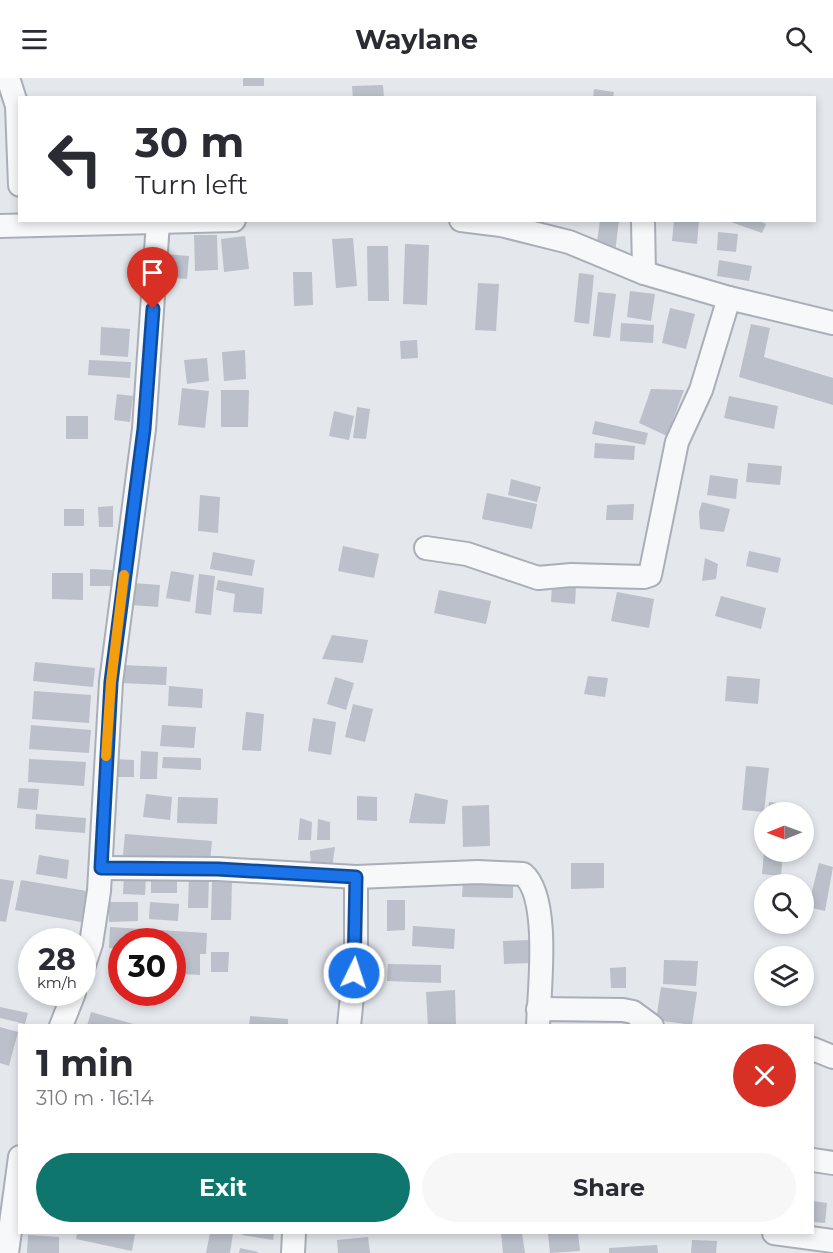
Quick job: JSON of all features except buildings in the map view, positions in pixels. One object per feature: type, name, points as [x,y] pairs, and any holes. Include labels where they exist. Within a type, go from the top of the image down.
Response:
[{"type":"street","points":[[8,78],[17,106],[18,132]]},
{"type":"street","points":[[14,224],[158,222],[144,429],[111,682],[101,868],[93,928]]},
{"type":"street","points":[[477,222],[501,225],[569,242],[644,273],[729,298],[833,323]]},
{"type":"street","points":[[644,222],[644,273]]},
{"type":"street","points":[[426,548],[467,554],[538,578],[571,575],[644,577],[650,575],[677,442],[701,390],[729,298]]},
{"type":"street","points":[[101,868],[218,869],[356,877],[478,872],[523,874],[532,885],[541,928],[543,962],[538,1018],[623,1010],[633,1012],[649,1024]]},
{"type":"street","points":[[349,1024],[356,957],[356,877]]},
{"type":"street","points":[[62,1024],[69,1006]]},
{"type":"street","points":[[814,1049],[833,1057]]},
{"type":"street","points":[[814,1160],[833,1163]]},
{"type":"street","points":[[7,1253],[18,1172]]},
{"type":"street","points":[[293,1253],[294,1234]]},
{"type":"street","points":[[781,1234],[833,1241]]},
{"type":"slow traffic","points":[[106,756],[111,682],[124,575]]},
{"type":"route","points":[[153,309],[144,429],[119,606],[111,682],[101,868],[218,869],[356,877],[357,921],[354,973]]}]
